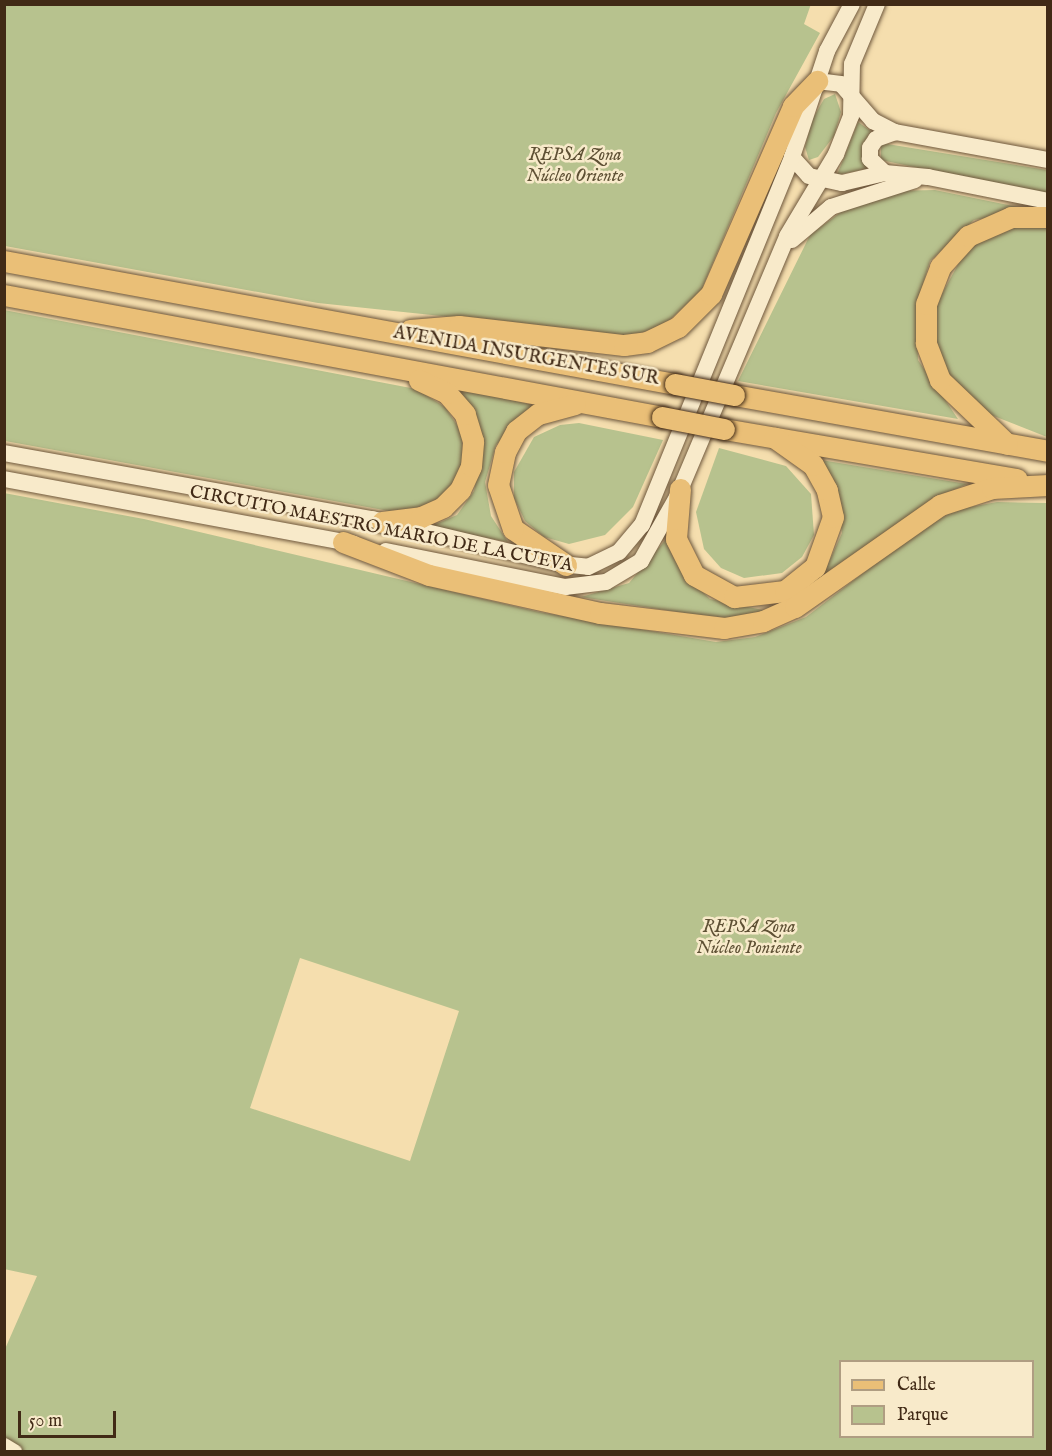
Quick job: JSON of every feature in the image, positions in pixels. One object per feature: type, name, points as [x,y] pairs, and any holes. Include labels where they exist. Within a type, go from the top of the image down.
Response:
[{"type":"main road","points":[[397,333],[459,326],[624,345],[678,327],[711,294],[793,106],[817,81]]},
{"type":"main road","points":[[1007,444],[956,400],[940,380],[926,343],[926,304],[940,267],[968,236],[1011,217],[1047,217]]},
{"type":"main road","name":"AVENIDA INSURGENTES SUR","points":[[4,261],[1047,451]]},
{"type":"main road","name":"AVENIDA INSURGENTES SUR","points":[[4,295],[724,429],[1047,484]]},
{"type":"main road","points":[[359,360],[440,388],[460,406],[472,432],[471,466],[450,502],[421,517],[382,522]]},
{"type":"main road","points":[[566,565],[532,547],[507,520],[498,494],[501,465],[510,440],[530,418],[565,405],[596,404]]},
{"type":"main road","points":[[680,489],[676,539],[694,575],[734,597],[785,591],[822,557],[832,516],[813,465],[776,438]]},
{"type":"main road","points":[[343,542],[429,575],[600,613],[724,628],[763,621],[795,608],[940,505],[992,488],[1047,484]]},
{"type":"street","name":"CIRCUITO MAESTRO MARIO DE LA CUEVA","points":[[4,453],[382,522],[566,565],[588,567],[619,552],[642,525],[792,157],[817,81],[852,4]]},
{"type":"street","name":"CIRCUITO MAESTRO MARIO DE LA CUEVA","points":[[4,479],[343,542],[565,587],[586,586],[624,574],[641,561],[680,489],[773,268],[822,178],[851,116],[852,64],[877,4]]},
{"type":"street","points":[[817,81],[850,91],[868,117],[895,132],[1047,160]]},
{"type":"street","points":[[885,173],[876,168],[870,148],[876,139],[895,132]]},
{"type":"street","points":[[792,157],[797,169],[842,183],[885,173],[928,177],[1047,201]]},
{"type":"street","points":[[773,268],[789,242],[831,207],[928,177]]},
{"type":"street","points":[[4,1446],[14,1452]]},
{"type":"green space","name":"REPSA Zona Núcleo Oriente","points":[[811,4],[804,24],[820,33],[776,113],[701,291],[664,325],[632,336],[318,303],[5,246],[4,5]]},
{"type":"green space","points":[[835,94],[841,112],[834,136],[818,157],[809,160],[805,147],[812,120],[824,99]]},
{"type":"green space","points":[[858,122],[871,131],[862,145],[866,169],[837,175]]},
{"type":"green space","points":[[881,143],[1047,170],[1047,195],[881,160]]},
{"type":"green space","points":[[935,190],[1032,210],[974,220],[930,261],[916,307],[918,360],[958,419],[738,381],[810,235],[849,206],[889,191]]},
{"type":"green space","points":[[1047,227],[1047,437],[981,411],[936,361],[931,314],[967,248],[1001,228]]},
{"type":"green space","points":[[4,310],[416,389],[445,407],[461,431],[464,463],[446,493],[424,510],[389,511],[5,441]]},
{"type":"green space","points":[[454,387],[533,405],[496,445],[485,482],[491,516],[508,542],[429,527],[457,515],[474,491],[481,455],[475,410]]},
{"type":"green space","points":[[579,423],[663,440],[633,507],[605,535],[569,544],[544,537],[525,521],[514,498],[514,472],[534,437],[560,425]]},
{"type":"green space","points":[[719,448],[786,466],[811,494],[814,535],[802,557],[782,573],[744,578],[721,568],[704,549],[696,512]]},
{"type":"green space","points":[[821,460],[967,484],[932,500],[823,575],[842,533],[833,478]]},
{"type":"green space","name":"REPSA Zona Núcleo Poniente","points":[[4,493],[144,519],[539,612],[716,642],[755,637],[806,617],[923,527],[959,509],[997,502],[1047,503],[1047,1451],[5,1451],[5,1349],[37,1276],[4,1269]],"holes":[[[300,958],[459,1011],[410,1161],[250,1108]]]},
{"type":"green space","points":[[667,538],[680,570],[710,599],[773,612],[729,620],[581,597],[629,583]]}]
